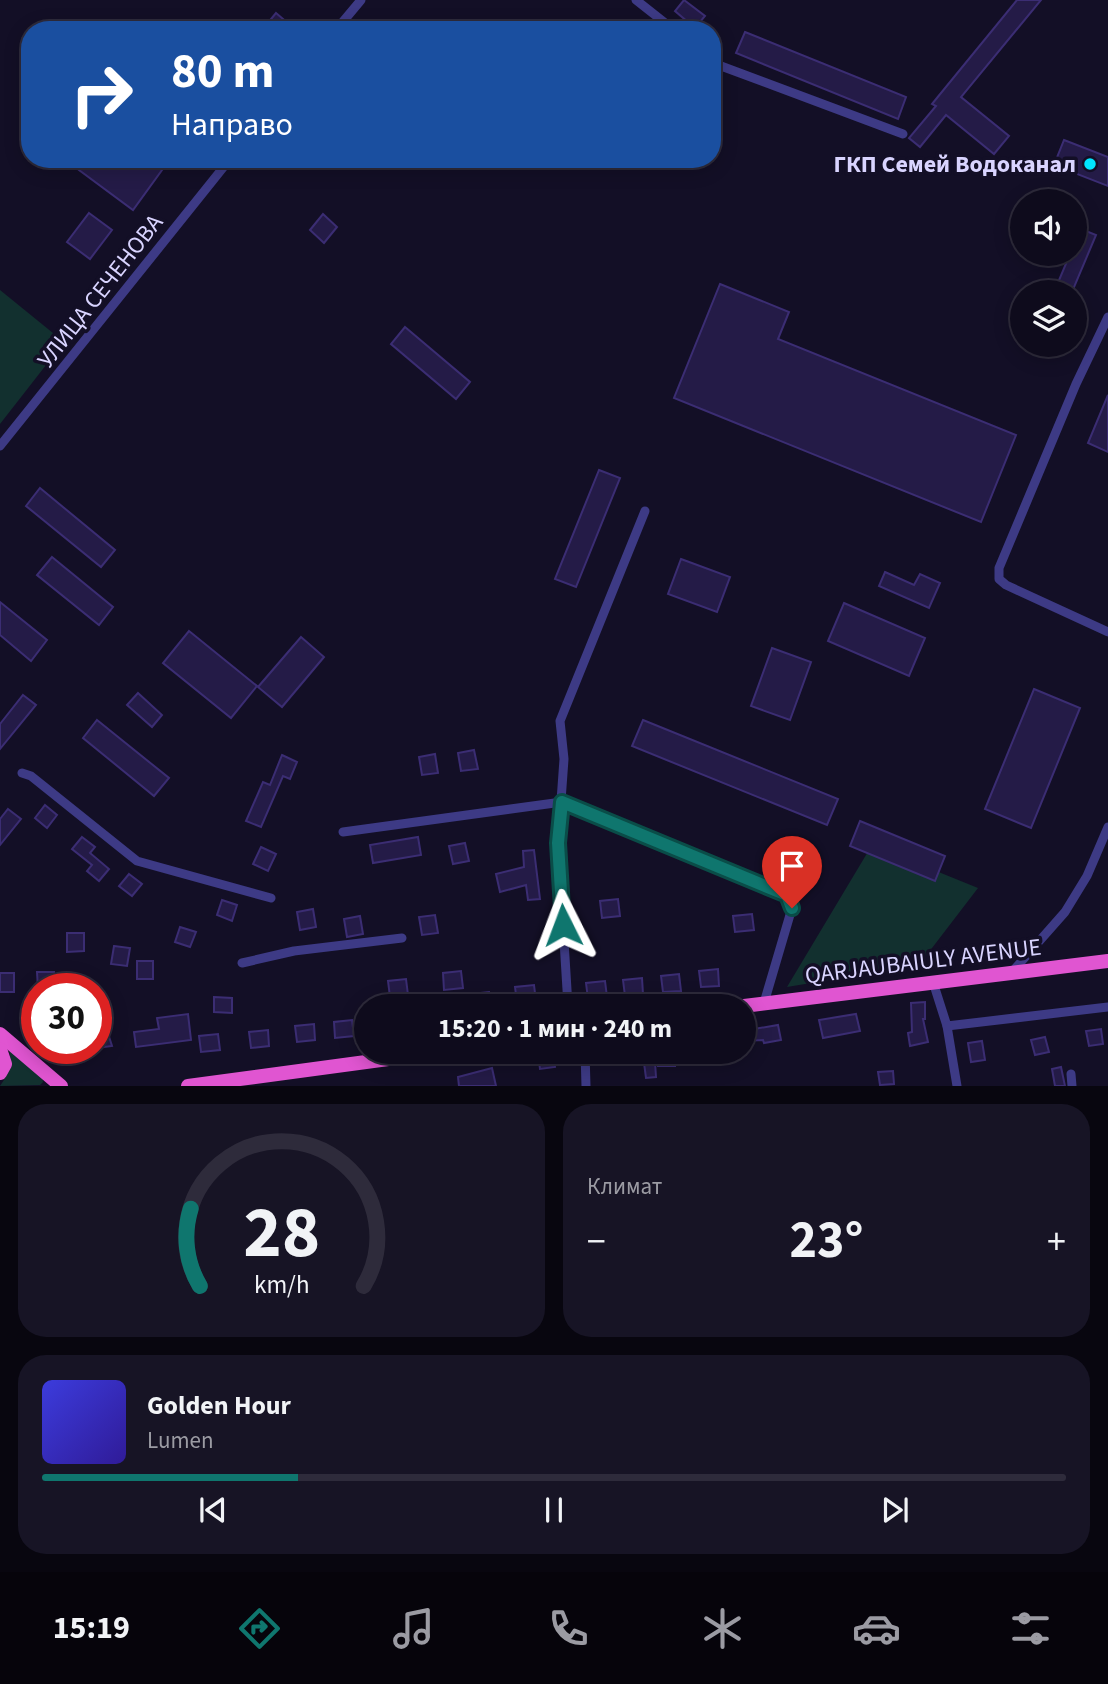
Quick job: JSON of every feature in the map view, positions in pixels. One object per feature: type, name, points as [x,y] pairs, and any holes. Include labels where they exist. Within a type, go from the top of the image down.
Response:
[{"type":"highway","name":"QARJAUBAIULY AVENUE","points":[[756,1004],[1108,961]]},
{"type":"highway","points":[[0,1034],[61,1086]]},
{"type":"highway","points":[[0,1049],[5,1064],[0,1073]]},
{"type":"highway","points":[[188,1086],[245,1082],[362,1064]]},
{"type":"highway","points":[[41,1068],[75,1086]]},
{"type":"street","points":[[344,21],[361,0]]},
{"type":"street","points":[[636,0],[663,21]]},
{"type":"street","points":[[721,66],[903,134]]},
{"type":"street","name":"УЛИЦА СЕЧЕНОВА","points":[[0,446],[223,168]]},
{"type":"street","points":[[1108,317],[1076,384],[999,568],[999,579],[1006,585],[1108,632]]},
{"type":"street","points":[[567,994],[558,843],[564,759],[560,722],[645,512]]},
{"type":"street","points":[[22,773],[31,776],[137,861],[271,898]]},
{"type":"street","points":[[343,832],[562,802],[787,895],[792,908],[764,1003]]},
{"type":"street","points":[[1011,974],[1065,912],[1087,876],[1108,827]]},
{"type":"street","points":[[242,963],[294,951],[402,937]]},
{"type":"street","points":[[933,982],[947,1026],[957,1086]]},
{"type":"street","points":[[947,1026],[1108,1007]]},
{"type":"street","points":[[585,1064],[586,1086]]},
{"type":"street","points":[[1070,1074],[1072,1086]]},
{"type":"green space","points":[[0,290],[64,342],[0,424]]},
{"type":"green space","points":[[872,845],[978,888],[919,965],[787,987]]},
{"type":"green space","points":[[8,1040],[21,1051],[21,1064],[36,1064],[41,1068],[43,1082],[40,1085],[0,1086],[7,1075],[10,1053]]},
{"type":"building","points":[[684,0],[705,16],[701,21],[687,21],[675,11]]},
{"type":"building","points":[[1017,0],[1041,0],[961,97],[1009,136],[994,154],[946,115],[920,147],[909,138],[936,106],[932,104]]},
{"type":"building","points":[[276,13],[285,21],[269,21]]},
{"type":"building","points":[[745,32],[906,97],[898,119],[736,53]]},
{"type":"building","points":[[1064,140],[1108,157],[1108,186],[1054,165]]},
{"type":"building","points":[[80,168],[163,168],[133,210],[79,170]]},
{"type":"building","points":[[89,213],[112,230],[90,259],[67,242]]},
{"type":"building","points":[[323,214],[337,227],[324,243],[310,230]]},
{"type":"building","points":[[1087,231],[1096,235],[1087,256]]},
{"type":"building","points":[[1065,266],[1083,266],[1077,280],[1059,280]]},
{"type":"building","points":[[720,284],[789,312],[778,339],[1016,435],[981,522],[674,398]]},
{"type":"building","points":[[405,327],[470,382],[456,399],[391,344]]},
{"type":"building","points":[[1108,395],[1108,452],[1088,443]]},
{"type":"building","points":[[599,470],[620,478],[576,587],[555,579]]},
{"type":"building","points":[[40,488],[115,550],[101,567],[26,506]]},
{"type":"building","points":[[52,557],[113,607],[99,625],[37,575]]},
{"type":"building","points":[[681,559],[730,577],[717,612],[668,594]]},
{"type":"building","points":[[885,572],[914,585],[920,574],[940,583],[929,608],[879,586]]},
{"type":"building","points":[[0,602],[47,640],[31,661],[0,635]]},
{"type":"building","points":[[844,603],[925,638],[909,676],[828,641]]},
{"type":"building","points":[[189,631],[257,686],[231,718],[163,663]]},
{"type":"building","points":[[301,637],[324,657],[282,707],[258,687]]},
{"type":"building","points":[[772,648],[811,662],[790,720],[751,706]]},
{"type":"building","points":[[1034,689],[1080,708],[1031,828],[985,809]]},
{"type":"building","points":[[138,693],[162,715],[152,727],[127,705]]},
{"type":"building","points":[[23,695],[36,705],[0,749],[0,724]]},
{"type":"building","points":[[97,720],[169,778],[154,796],[83,738]]},
{"type":"building","points":[[643,720],[838,799],[827,825],[632,746]]},
{"type":"building","points":[[474,750],[478,769],[461,771],[458,753]]},
{"type":"building","points":[[435,754],[438,773],[422,775],[419,757]]},
{"type":"building","points":[[282,755],[297,762],[290,779],[283,776],[261,827],[246,821],[263,782],[270,785]]},
{"type":"building","points":[[45,805],[57,815],[47,828],[35,818]]},
{"type":"building","points":[[8,809],[21,819],[0,845],[0,819]]},
{"type":"building","points":[[860,821],[945,856],[935,881],[850,846]]},
{"type":"building","points":[[82,837],[95,847],[90,853],[109,869],[99,881],[87,871],[92,865],[72,849]]},
{"type":"building","points":[[418,837],[421,855],[373,863],[370,845]]},
{"type":"building","points":[[465,843],[469,861],[453,864],[449,846]]},
{"type":"building","points":[[261,847],[276,854],[268,871],[253,864]]},
{"type":"building","points":[[534,850],[540,899],[528,900],[526,885],[500,892],[496,874],[524,867],[523,851]]},
{"type":"building","points":[[129,874],[142,884],[132,896],[119,886]]},
{"type":"building","points":[[618,899],[620,916],[602,918],[600,901]]},
{"type":"building","points":[[222,900],[237,905],[232,921],[217,915]]},
{"type":"building","points":[[313,909],[316,927],[300,930],[297,912]]},
{"type":"building","points":[[752,914],[754,930],[735,932],[733,916]]},
{"type":"building","points":[[435,915],[438,933],[422,935],[419,917]]},
{"type":"building","points":[[360,916],[363,934],[347,937],[344,919]]},
{"type":"building","points":[[180,927],[196,932],[190,947],[175,942]]},
{"type":"building","points":[[67,933],[84,933],[84,951],[67,952]]},
{"type":"building","points":[[114,946],[130,948],[127,966],[111,964]]},
{"type":"building","points":[[137,961],[153,961],[153,979],[137,979]]},
{"type":"building","points":[[718,969],[719,986],[701,987],[699,971]]},
{"type":"building","points":[[461,971],[463,988],[444,990],[443,973]]},
{"type":"building","points":[[0,973],[14,973],[14,992],[0,992]]},
{"type":"building","points":[[679,974],[681,991],[663,992],[661,976]]},
{"type":"building","points":[[642,978],[643,994],[625,994],[623,980]]},
{"type":"building","points":[[406,979],[408,994],[390,994],[388,981]]},
{"type":"building","points":[[605,981],[607,994],[587,994],[586,983]]},
{"type":"building","points":[[534,985],[535,994],[516,994],[515,987]]},
{"type":"building","points":[[214,997],[232,998],[232,1013],[214,1012]]},
{"type":"building","points":[[925,1002],[923,1019],[928,1042],[910,1046],[908,1033],[912,1032],[911,1003]]},
{"type":"building","points":[[188,1014],[191,1040],[136,1047],[134,1032],[159,1029],[157,1018]]},
{"type":"building","points":[[856,1014],[860,1031],[823,1038],[819,1020]]},
{"type":"building","points":[[352,1020],[354,1036],[335,1038],[334,1022]]},
{"type":"building","points":[[314,1024],[315,1040],[297,1042],[295,1026]]},
{"type":"building","points":[[778,1025],[781,1040],[764,1043],[763,1040],[756,1040],[756,1029]]},
{"type":"building","points":[[1101,1029],[1103,1044],[1089,1046],[1086,1031]]},
{"type":"building","points":[[268,1030],[269,1046],[251,1048],[249,1032]]},
{"type":"building","points":[[218,1034],[220,1050],[201,1052],[199,1036]]},
{"type":"building","points":[[1045,1037],[1049,1052],[1035,1055],[1031,1040]]},
{"type":"building","points":[[982,1041],[985,1060],[971,1062],[968,1043]]},
{"type":"building","points":[[539,1064],[555,1064],[555,1067],[540,1069]]},
{"type":"building","points":[[644,1064],[655,1064],[656,1077],[646,1078]]},
{"type":"building","points":[[658,1064],[675,1064],[675,1066]]},
{"type":"building","points":[[1061,1067],[1065,1086],[1055,1086],[1052,1069]]},
{"type":"building","points":[[492,1068],[496,1086],[459,1086],[458,1077]]},
{"type":"building","points":[[893,1071],[894,1084],[880,1085],[878,1072]]},
{"type":"place","name":"ГКП Семей Водоканал","points":[[1090,164]]},
{"type":"route","points":[[563,925],[558,843],[562,802],[787,895],[792,908]]}]
